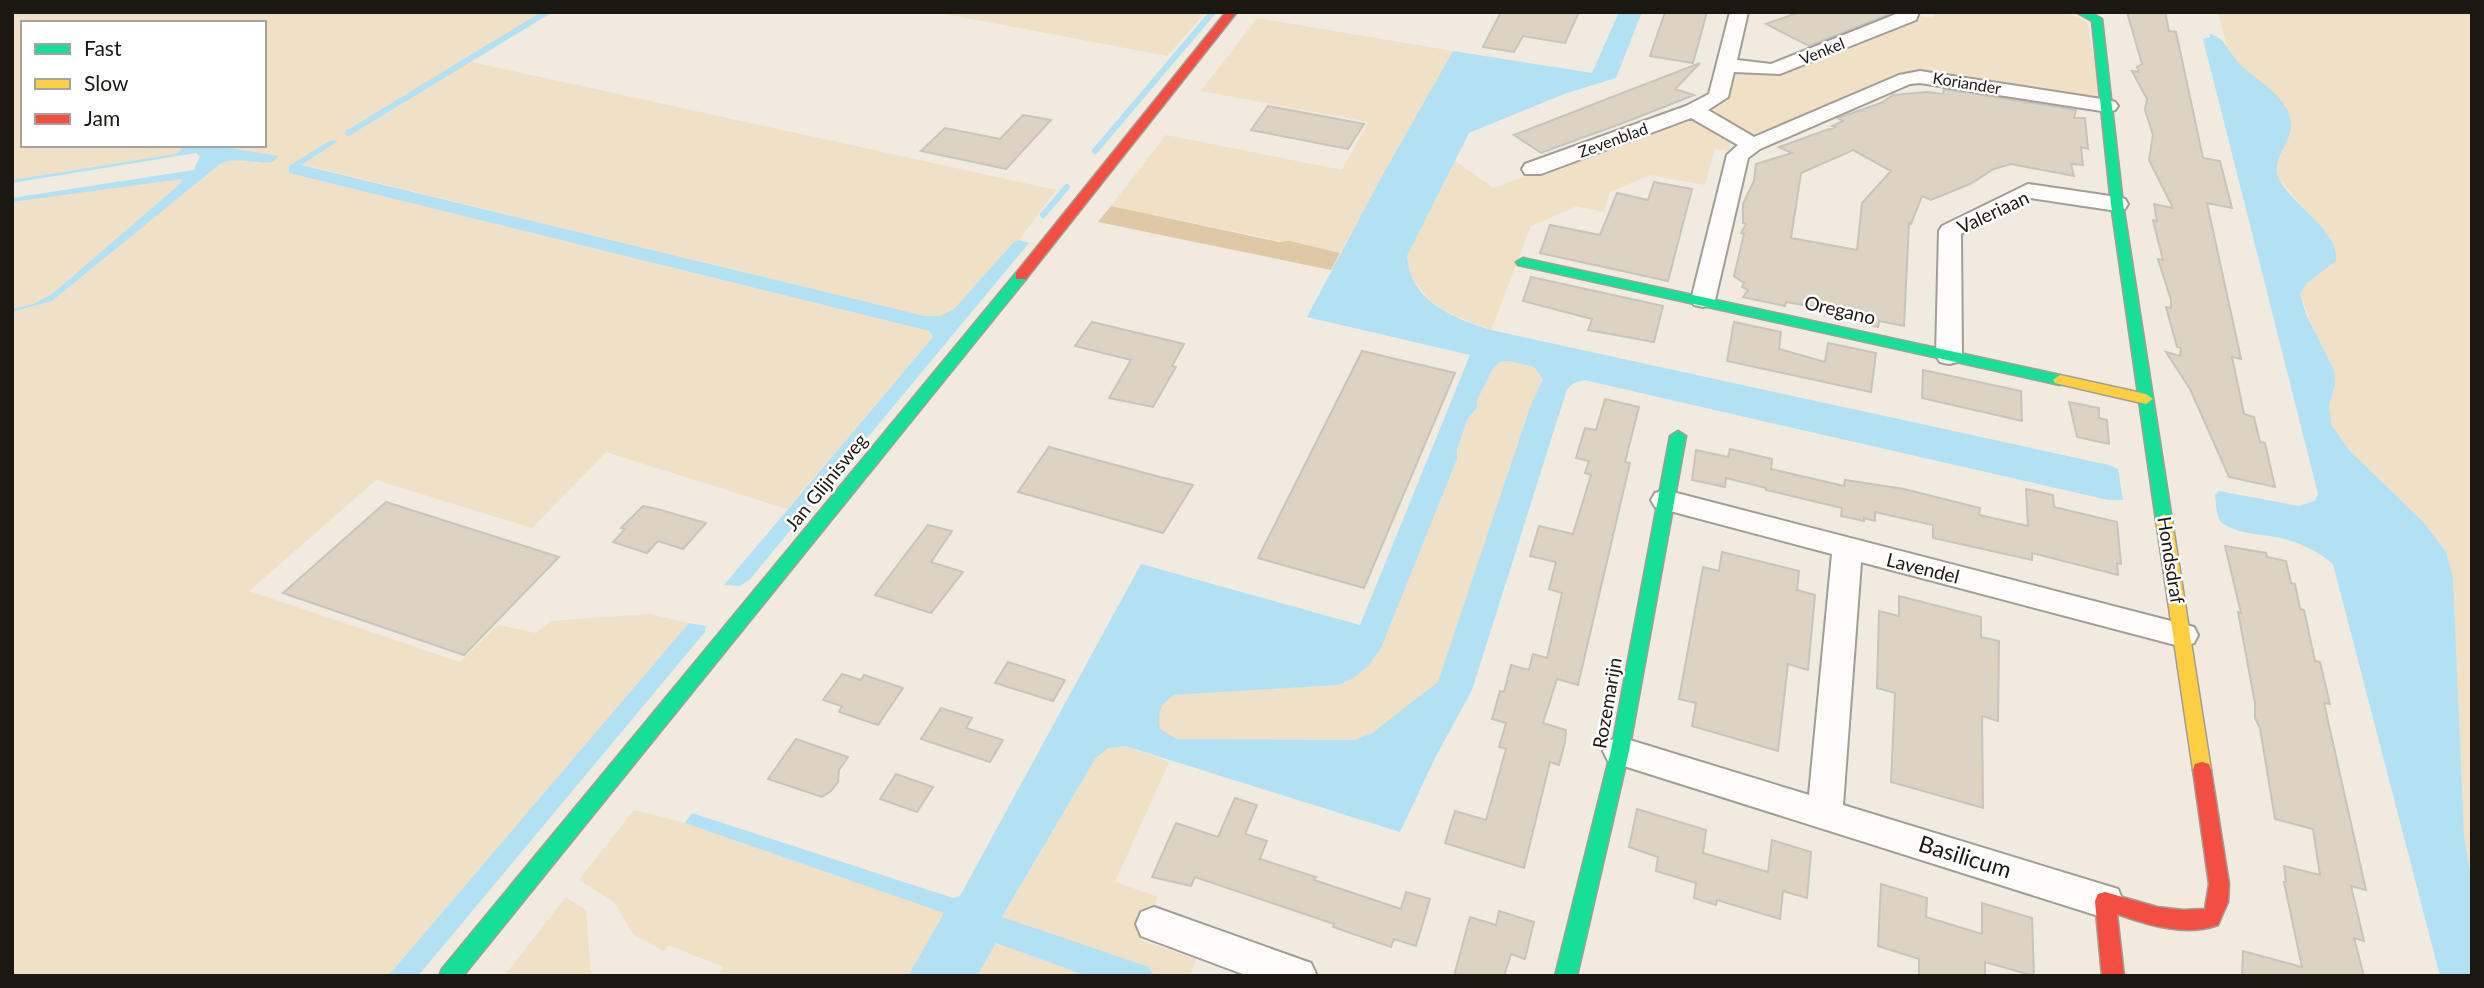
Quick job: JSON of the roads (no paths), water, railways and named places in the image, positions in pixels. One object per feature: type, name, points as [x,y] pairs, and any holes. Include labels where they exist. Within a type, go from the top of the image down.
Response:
[{"type":"street","name":"Jan Glijnisweg","points":[[450,976],[1145,124],[1232,12]]},
{"type":"street","name":"Zevenblad","points":[[1533,169],[1693,110],[1718,97],[1739,12]]},
{"type":"street","name":"Venkel","points":[[1727,65],[1773,70],[1910,16],[1910,12]]},
{"type":"street","name":"Hondsdraf","points":[[2094,15],[2109,106],[2117,204],[2219,884],[2218,902],[2211,918],[2194,922],[2164,918],[2105,901]]},
{"type":"street","name":"Koriander","points":[[1753,145],[1906,79],[1920,77],[2109,106]]},
{"type":"street","points":[[1693,110],[1753,145],[1738,155],[1703,300]]},
{"type":"street","name":"Valeriaan","points":[[1949,356],[1950,231],[2028,191],[2117,204]]},
{"type":"street","name":"Oregano","points":[[1524,262],[2147,399]]},
{"type":"street","name":"Rozemarijn","points":[[1566,976],[1620,751],[1678,436]]},
{"type":"street","name":"Lavendel","points":[[1665,500],[2183,635]]},
{"type":"street","points":[[1825,813],[1847,548]]},
{"type":"street","name":"Basilicum","points":[[1620,751],[2105,901]]},
{"type":"street","points":[[2105,901],[2113,976]]},
{"type":"street","points":[[1154,924],[1298,976]]},
{"type":"water","points":[[1619,12],[1642,12],[1616,78],[1564,94],[1469,133],[1407,256],[1416,285],[1436,305],[1462,320],[1491,330],[2109,465],[2118,469],[2123,500],[2108,500],[1584,380],[1574,383],[1567,389],[1472,690],[1436,756],[1400,832],[1125,746],[1108,748],[1095,759],[1002,917],[1149,967],[1154,976],[1087,976],[996,943],[977,976],[908,976],[944,913],[685,823],[692,813],[953,898],[960,896],[1141,564],[1360,625],[1470,355],[1307,317],[1453,51],[1592,73]],"holes":[[[1509,361],[1534,367],[1543,379],[1530,407],[1438,682],[1372,733],[1355,740],[1177,739],[1160,729],[1161,709],[1175,695],[1337,685],[1352,679],[1369,665],[1381,648],[1457,459],[1457,450],[1467,420],[1477,407],[1477,400],[1494,367],[1500,362]]]},
{"type":"water","points":[[2209,34],[2219,38],[2237,61],[2285,106],[2291,125],[2277,166],[2277,174],[2287,190],[2324,230],[2335,250],[2336,261],[2307,283],[2300,294],[2306,314],[2334,370],[2335,385],[2329,405],[2331,424],[2349,450],[2424,523],[2446,552],[2453,577],[2464,835],[2472,884],[2472,976],[2440,976],[2333,564],[2316,552],[2291,541],[2227,526],[2221,522],[2216,509],[2215,495],[2219,491],[2298,506],[2315,501],[2318,494],[2203,39],[2210,37]]},
{"type":"water","points":[[331,140],[338,141],[301,165],[925,316],[940,316],[953,310],[1013,243],[1019,240],[1029,243],[750,579],[740,586],[724,585],[933,337],[929,331],[289,173],[289,166]]},
{"type":"water","points":[[178,147],[222,147],[279,156],[273,162],[233,160],[220,164],[52,301],[12,312],[12,309],[33,304],[52,294],[181,183],[182,179],[12,202],[12,198],[194,170],[200,156],[196,153],[12,183],[12,180],[175,154],[182,150]]},
{"type":"water","points":[[689,623],[706,626],[705,632],[418,976],[388,976]]},
{"type":"waterway","points":[[348,133],[547,12]]},
{"type":"waterway","points":[[1095,151],[1213,12]]},
{"type":"waterway","points":[[1043,215],[1067,187]]}]
